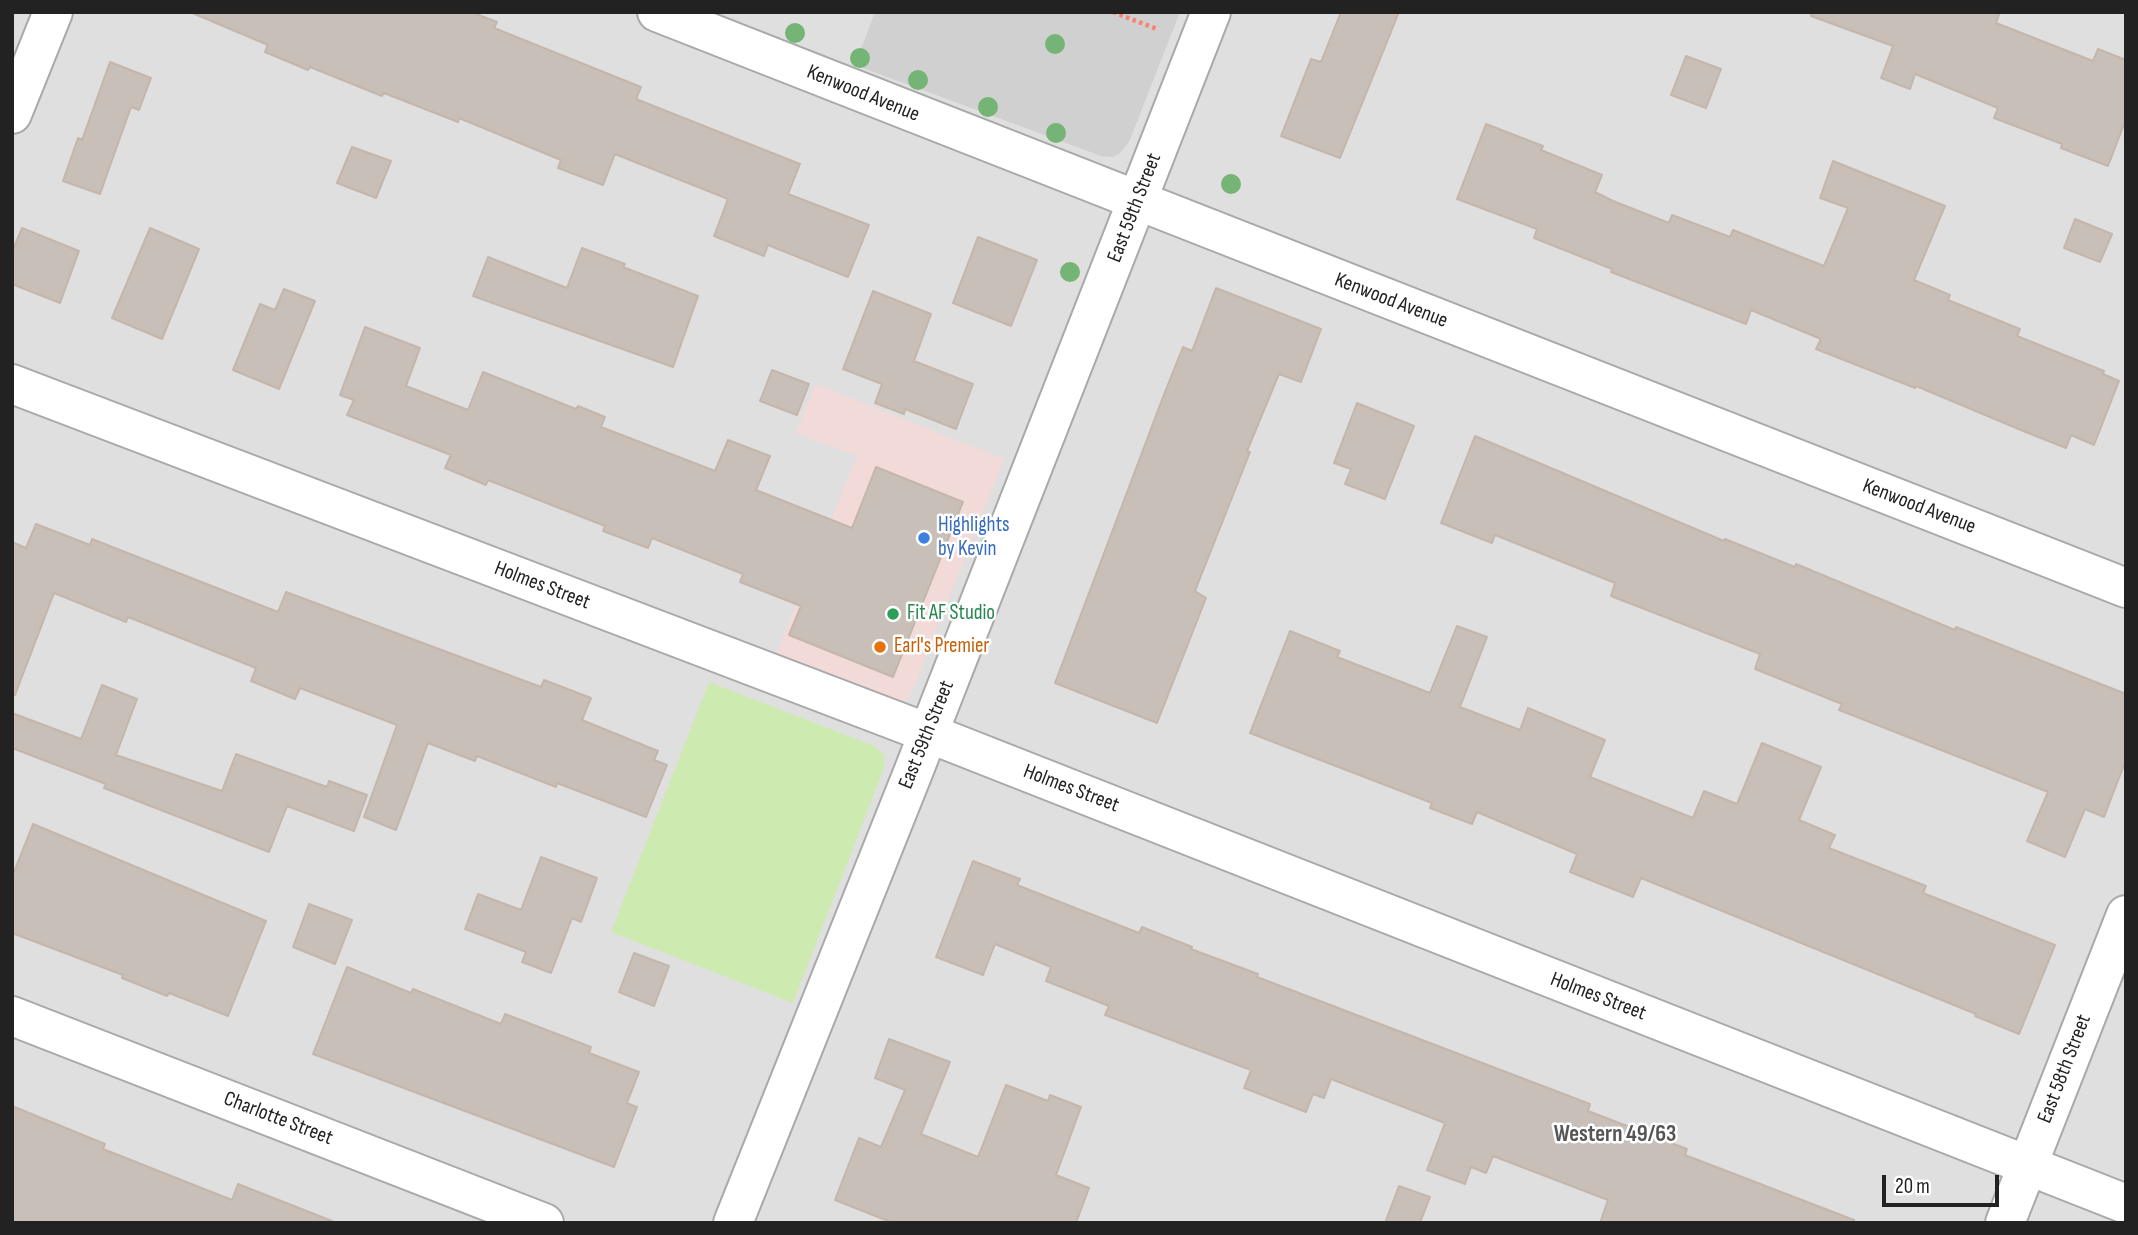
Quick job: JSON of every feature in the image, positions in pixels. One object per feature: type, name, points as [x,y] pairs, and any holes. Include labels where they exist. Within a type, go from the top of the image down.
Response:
[{"type":"street","points":[[12,114],[52,12]]},
{"type":"street","name":"Kenwood Avenue","points":[[657,12],[2126,588]]},
{"type":"street","name":"East 59th Street","points":[[733,1223],[1211,12]]},
{"type":"street","name":"Holmes Street","points":[[12,384],[928,733],[2126,1204]]},
{"type":"street","name":"East 58th Street","points":[[2005,1223],[2126,915]]},
{"type":"street","name":"Charlotte Street","points":[[12,1016],[544,1223]]},
{"type":"path","points":[[1113,12],[1157,29]]},
{"type":"shaded area","points":[[12,12],[2126,12],[2126,1223],[12,1223]]},
{"type":"shaded area","points":[[875,12],[1180,12],[1129,142],[1113,157],[1101,156],[855,65]]},
{"type":"shaded area","points":[[815,384],[1004,459],[913,689],[908,699],[894,707],[772,664],[857,456],[796,433]]},
{"type":"green space","points":[[709,682],[874,746],[884,755],[884,768],[793,1003],[611,932]]},
{"type":"building","points":[[190,12],[471,12],[497,22],[494,28],[641,87],[636,99],[800,164],[788,194],[869,225],[848,277],[768,245],[764,256],[714,236],[728,199],[615,154],[603,185],[558,168],[561,160],[459,118],[458,122],[384,93],[382,96],[310,67],[308,70],[265,52],[268,45]]},
{"type":"building","points":[[1341,12],[1399,12],[1340,158],[1281,136],[1311,59],[1321,62]]},
{"type":"building","points":[[1811,12],[2000,12],[1996,23],[2093,61],[2098,49],[2126,60],[2126,119],[2108,166],[2061,148],[2062,144],[1994,118],[1998,108],[1915,74],[1910,89],[1881,78],[1893,46],[1811,16]]},
{"type":"building","points":[[1686,56],[1721,69],[1706,108],[1671,95]]},
{"type":"building","points":[[110,62],[151,78],[139,110],[131,107],[100,194],[63,181],[78,138],[82,140]]},
{"type":"building","points":[[1486,124],[1543,146],[1541,150],[1602,175],[1595,192],[1613,201],[1669,223],[1672,215],[1730,237],[1733,230],[1824,266],[1848,208],[1820,198],[1833,161],[1945,206],[1914,280],[1950,295],[1948,300],[2020,329],[2017,336],[2104,371],[2103,374],[2119,381],[2094,445],[2071,435],[2066,448],[1916,386],[1915,388],[1816,349],[1821,339],[1751,310],[1746,324],[1611,272],[1612,269],[1534,238],[1537,229],[1457,199]]},
{"type":"building","points":[[352,147],[391,161],[376,198],[337,183]]},
{"type":"building","points":[[2075,219],[2112,234],[2100,262],[2064,248]]},
{"type":"building","points":[[22,228],[79,251],[60,303],[12,284],[12,252]]},
{"type":"building","points":[[150,228],[199,249],[162,339],[112,318]]},
{"type":"building","points":[[978,237],[1037,260],[1011,326],[953,303]]},
{"type":"building","points":[[582,248],[698,296],[673,367],[473,296],[488,257],[567,288]]},
{"type":"building","points":[[1216,288],[1321,329],[1301,382],[1279,374],[1195,591],[1206,598],[1157,723],[1055,683],[1183,347],[1192,351]]},
{"type":"building","points":[[284,289],[315,301],[279,389],[233,370],[260,304],[275,310]]},
{"type":"building","points":[[873,291],[931,314],[914,361],[973,384],[956,429],[905,409],[904,414],[875,403],[882,384],[843,369]]},
{"type":"building","points":[[365,327],[420,348],[406,386],[468,410],[483,372],[576,409],[578,406],[605,417],[601,427],[715,471],[728,440],[770,456],[756,490],[852,528],[876,467],[963,502],[893,677],[789,635],[801,606],[740,582],[743,574],[652,538],[648,548],[603,531],[605,526],[488,480],[486,485],[445,468],[451,455],[347,415],[354,400],[340,395]]},
{"type":"building","points":[[772,370],[809,384],[797,415],[760,401]]},
{"type":"building","points":[[1357,403],[1414,426],[1385,499],[1345,484],[1351,469],[1334,463]]},
{"type":"building","points":[[1475,436],[1724,541],[1725,539],[1795,567],[1796,564],[1955,630],[1956,627],[2126,694],[2126,760],[2104,817],[2085,809],[2065,857],[2027,841],[2048,792],[1839,710],[1842,704],[1755,669],[1760,654],[1611,596],[1615,583],[1495,535],[1492,543],[1441,523]]},
{"type":"building","points":[[36,524],[90,545],[92,539],[278,612],[286,592],[541,687],[544,680],[591,698],[582,720],[658,751],[654,760],[667,765],[646,817],[557,783],[556,787],[477,756],[475,761],[428,743],[396,830],[364,817],[397,725],[300,688],[295,699],[251,681],[256,668],[128,617],[126,622],[54,593],[15,695],[12,694],[12,542],[26,548]]},
{"type":"building","points":[[1457,626],[1487,637],[1460,707],[1520,730],[1528,708],[1605,740],[1590,777],[1693,818],[1704,791],[1737,804],[1762,743],[1821,767],[1799,820],[1835,835],[1829,848],[1926,886],[1923,893],[2055,945],[2019,1034],[1641,878],[1633,897],[1570,872],[1577,854],[1477,812],[1472,824],[1430,808],[1432,803],[1250,733],[1290,631],[1340,651],[1337,657],[1430,693]]},
{"type":"building","points":[[102,685],[137,699],[116,755],[222,791],[236,754],[327,787],[329,781],[367,795],[354,831],[287,806],[269,852],[104,788],[106,784],[12,748],[12,713],[81,739]]},
{"type":"building","points":[[33,824],[266,921],[228,1016],[169,993],[167,996],[122,978],[123,975],[12,933],[12,877]]},
{"type":"building","points":[[541,857],[597,878],[581,922],[572,918],[551,973],[522,962],[526,952],[465,929],[478,894],[521,910]]},
{"type":"building","points":[[973,861],[1020,879],[1017,885],[1139,933],[1142,927],[1258,974],[1257,977],[1590,1104],[1588,1111],[1687,1149],[1685,1155],[1854,1220],[1854,1223],[1600,1223],[1608,1200],[1493,1156],[1486,1173],[1471,1167],[1465,1184],[1427,1170],[1445,1123],[1331,1079],[1324,1098],[1313,1094],[1306,1112],[1244,1088],[1251,1070],[1105,1015],[1109,1006],[1046,981],[1051,967],[995,944],[983,975],[936,957]]},
{"type":"building","points":[[309,904],[352,920],[335,964],[293,947]]},
{"type":"building","points":[[634,953],[669,966],[654,1006],[619,992]]},
{"type":"building","points":[[347,967],[411,993],[413,989],[501,1024],[505,1014],[591,1047],[589,1053],[639,1072],[627,1103],[637,1107],[614,1167],[313,1054]]},
{"type":"building","points":[[889,1039],[950,1062],[921,1134],[978,1157],[1006,1085],[1048,1101],[1050,1095],[1081,1107],[1056,1175],[1089,1188],[1076,1223],[893,1223],[835,1200],[859,1138],[881,1147],[905,1090],[875,1078]]},
{"type":"building","points":[[12,1106],[105,1144],[103,1149],[232,1200],[238,1184],[332,1221],[12,1223]]},
{"type":"building","points":[[1399,1186],[1430,1197],[1420,1223],[1385,1223]]},
{"type":"place","name":"Highlights by Kevin","points":[[924,538]]},
{"type":"place","name":"Fit AF Studio","points":[[893,614]]},
{"type":"place","name":"Earl's Premier","points":[[880,647]]},
{"type":"district","name":"Western 49/63","points":[[1615,1135]]}]
